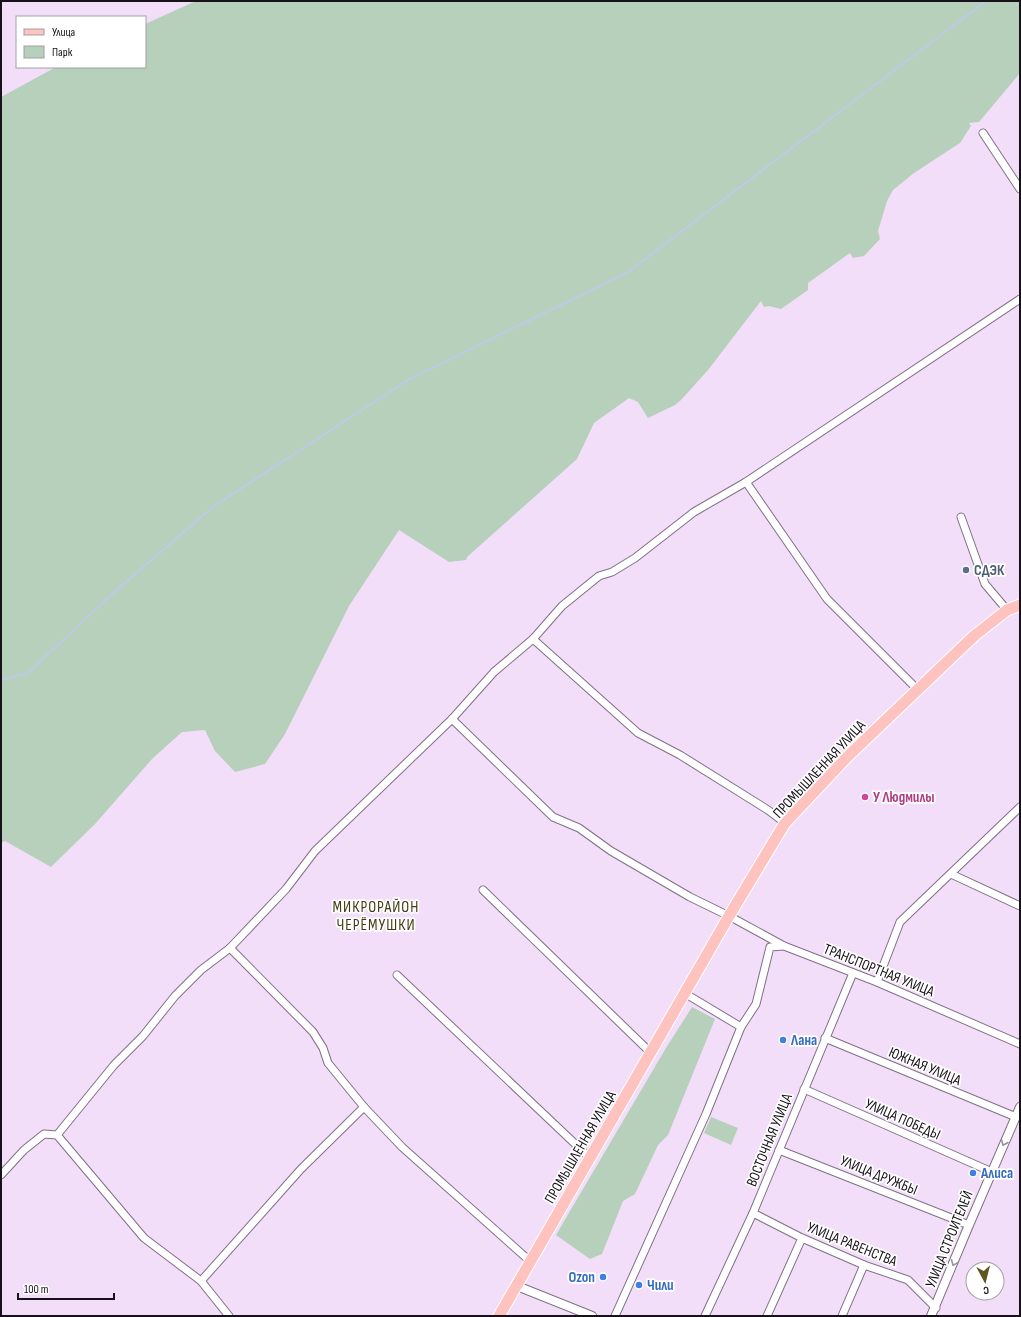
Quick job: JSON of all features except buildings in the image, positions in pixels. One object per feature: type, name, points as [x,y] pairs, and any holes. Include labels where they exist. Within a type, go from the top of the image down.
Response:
[{"type":"main road","name":"ПРОМЫШЛЕННАЯ УЛИЦА","points":[[499,1316],[686,994],[729,916],[786,823],[847,757],[974,636],[1007,610],[1020,605]]},
{"type":"street","points":[[984,133],[1020,189]]},
{"type":"street","points":[[57,1136],[114,1064],[143,1036],[175,996],[201,970],[230,948],[286,889],[315,852],[452,719],[494,672],[533,639],[562,606],[599,576],[612,572],[635,558],[694,512],[746,482],[1020,299]]},
{"type":"street","points":[[746,482],[827,599],[918,690]]},
{"type":"street","points":[[961,517],[985,584],[1007,610]]},
{"type":"street","points":[[533,639],[638,733],[680,755],[768,810],[786,823]]},
{"type":"street","name":"ТРАНСПОРТНАЯ УЛИЦА","points":[[452,719],[553,817],[580,828],[618,855],[690,897],[784,946],[877,982],[1020,1044]]},
{"type":"street","points":[[877,982],[900,922],[1020,807]]},
{"type":"street","points":[[951,874],[1020,906]]},
{"type":"street","points":[[483,890],[651,1053]]},
{"type":"street","points":[[615,1316],[706,1114],[741,1027],[756,1004],[770,948],[784,946]]},
{"type":"street","points":[[230,948],[313,1032],[328,1063],[364,1107],[402,1147],[531,1262]]},
{"type":"street","name":"ВОСТОЧНАЯ УЛИЦА","points":[[705,1316],[752,1213],[853,973]]},
{"type":"street","points":[[397,975],[590,1158]]},
{"type":"street","points":[[686,994],[741,1027]]},
{"type":"street","name":"ЮЖНАЯ УЛИЦА","points":[[825,1038],[1016,1117]]},
{"type":"street","name":"УЛИЦА ПОБЕДЫ","points":[[804,1089],[992,1172]]},
{"type":"street","points":[[200,1281],[301,1169],[364,1107]]},
{"type":"street","name":"УЛИЦА СТРОИТЕЛЕЙ","points":[[931,1316],[936,1308],[969,1224],[1020,1107]]},
{"type":"street","points":[[1,1175],[24,1150],[44,1134],[57,1136],[144,1238],[200,1281],[229,1316]]},
{"type":"street","name":"УЛИЦА ДРУЖБЫ","points":[[779,1150],[969,1224]]},
{"type":"street","name":"УЛИЦА РАВЕНСТВА","points":[[752,1213],[802,1238],[864,1265],[908,1280],[936,1308]]},
{"type":"street","points":[[767,1316],[802,1238]]},
{"type":"street","points":[[842,1316],[864,1265]]},
{"type":"street","points":[[517,1286],[592,1316]]},
{"type":"green space","points":[[196,1],[1020,1],[1020,73],[979,122],[969,123],[971,126],[960,143],[914,173],[893,190],[887,201],[878,231],[880,239],[864,256],[853,258],[850,253],[808,283],[808,290],[781,309],[769,306],[764,307],[761,301],[708,370],[675,405],[648,418],[638,402],[629,398],[594,423],[577,459],[467,557],[466,560],[449,562],[399,530],[349,606],[285,734],[265,764],[235,772],[215,751],[205,730],[182,732],[152,759],[95,824],[51,867],[5,841],[1,843],[1,97],[54,68],[146,68],[146,24]]},
{"type":"green space","points":[[692,1007],[715,1019],[668,1135],[658,1145],[635,1194],[623,1201],[602,1254],[590,1259],[556,1235],[666,1048]]},
{"type":"green space","points":[[711,1117],[738,1128],[731,1145],[704,1133]]},
{"type":"waterway","points":[[1,680],[28,673],[112,594],[214,506],[408,380],[628,272],[986,1]]},
{"type":"place","name":"СДЭК","points":[[966,570]]},
{"type":"place","name":"У Людмилы","points":[[865,797]]},
{"type":"place","name":"Лана","points":[[783,1040]]},
{"type":"place","name":"Алиса","points":[[973,1173]]},
{"type":"place","name":"Ozon","points":[[603,1277]]},
{"type":"place","name":"Чили","points":[[639,1285]]},
{"type":"district","name":"МИКРОРАЙОН ЧЕРЁМУШКИ","points":[[376,915]]}]
